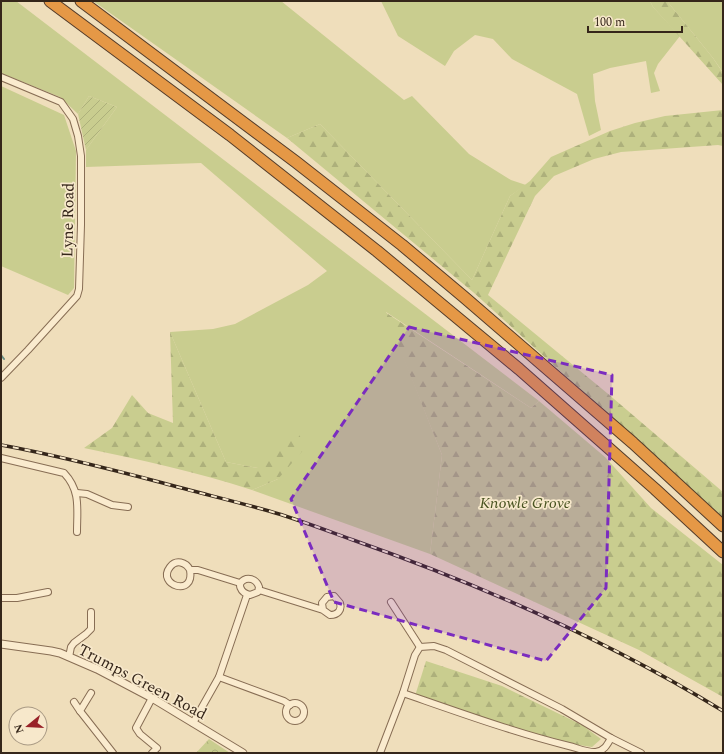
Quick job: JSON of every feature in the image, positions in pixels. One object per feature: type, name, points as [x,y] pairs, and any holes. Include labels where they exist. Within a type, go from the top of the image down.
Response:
[{"type":"highway","points":[[50,1],[230,135],[377,251],[519,369],[649,484],[723,552]]},
{"type":"highway","points":[[81,1],[296,162],[402,245],[627,438],[723,526]]},
{"type":"street","name":"Lyne Road","points":[[1,77],[61,102],[73,119],[78,136],[81,156],[81,220],[79,289],[77,296],[1,378]]},
{"type":"street","points":[[1,458],[64,473],[71,480],[76,493],[77,532]]},
{"type":"street","points":[[76,493],[87,494],[112,505],[128,507]]},
{"type":"street","points":[[178,562],[185,564],[190,570],[190,579],[183,586],[171,584],[167,577],[170,566],[178,562]]},
{"type":"street","points":[[190,570],[198,570],[240,584]]},
{"type":"street","points":[[240,584],[244,580],[252,579],[257,583],[259,590]]},
{"type":"street","points":[[240,584],[241,590],[247,594],[254,595],[259,590]]},
{"type":"street","points":[[259,590],[323,610]]},
{"type":"street","points":[[1,598],[17,598],[48,592]]},
{"type":"street","points":[[193,723],[219,677],[247,594]]},
{"type":"street","points":[[391,602],[420,647]]},
{"type":"street","points":[[69,657],[71,647],[74,643],[91,629],[91,612]]},
{"type":"street","name":"Trumps Green Road","points":[[1,644],[51,651],[97,669],[152,698],[243,753]]},
{"type":"street","points":[[420,647],[434,646],[446,650],[562,709],[611,738],[641,753]]},
{"type":"street","points":[[380,753],[403,693],[415,655],[420,647]]},
{"type":"street","points":[[219,677],[284,700],[290,705]]},
{"type":"street","points":[[80,711],[91,693]]},
{"type":"street","points":[[403,693],[482,720],[560,744],[589,751],[595,752],[604,749],[611,738]]},
{"type":"street","points":[[152,698],[136,728],[140,734],[157,748]]},
{"type":"street","points":[[74,702],[98,736],[113,753]]},
{"type":"highlighted area","points":[[409,327],[612,375],[606,588],[546,661],[334,602],[291,499]]},
{"type":"green space","points":[[1,1],[16,1],[539,401],[531,408],[386,312],[442,455],[430,554],[252,490],[278,479],[258,468],[226,462],[170,332],[213,329],[235,324],[308,285],[327,271],[201,163],[86,167],[86,150],[117,107],[89,96],[78,114],[60,97],[1,73]]},
{"type":"green space","points":[[93,1],[281,1],[404,100],[412,96],[469,154],[511,180],[526,185],[510,196],[472,280],[320,124],[287,138]]},
{"type":"green space","points":[[381,1],[650,1],[653,7],[680,36],[658,64],[654,73],[660,91],[651,93],[646,61],[610,68],[593,74],[595,101],[601,130],[589,136],[577,94],[512,59],[493,39],[475,35],[454,51],[445,66],[398,36]]},
{"type":"green space","points":[[650,1],[667,1],[713,58],[723,73],[723,85],[653,7]]},
{"type":"green space","points":[[667,1],[723,1],[723,71],[722,71]]},
{"type":"green space","points":[[1,86],[64,115],[76,151],[74,288],[68,295],[1,266]]},
{"type":"green space","points":[[89,96],[117,107],[86,150],[78,114]]},
{"type":"green space","points":[[723,110],[723,146],[718,145],[621,152],[594,159],[554,176],[535,196],[488,295],[607,393],[723,492],[723,519],[473,292],[287,138],[320,124],[472,280],[510,196],[530,181],[551,157],[610,131],[635,123],[665,116]]},
{"type":"green space","name":"Knowle Grove","points":[[385,312],[531,408],[539,401],[605,457],[651,508],[723,565],[723,697],[639,650],[430,554],[442,455]]},
{"type":"green space","points":[[170,332],[226,462],[258,468],[298,433],[306,447],[278,479],[252,490],[190,472],[84,448],[112,428],[132,395],[148,413],[173,423]]},
{"type":"green space","points":[[426,661],[502,686],[582,725],[601,739],[592,747],[559,742],[415,696]]},
{"type":"green space","points":[[209,739],[230,753],[196,753]]},
{"type":"waterway","points":[[1,355],[4,359]]},
{"type":"railway","points":[[1,445],[103,467],[269,511],[401,557],[496,595],[589,638],[679,685],[723,711]]}]
